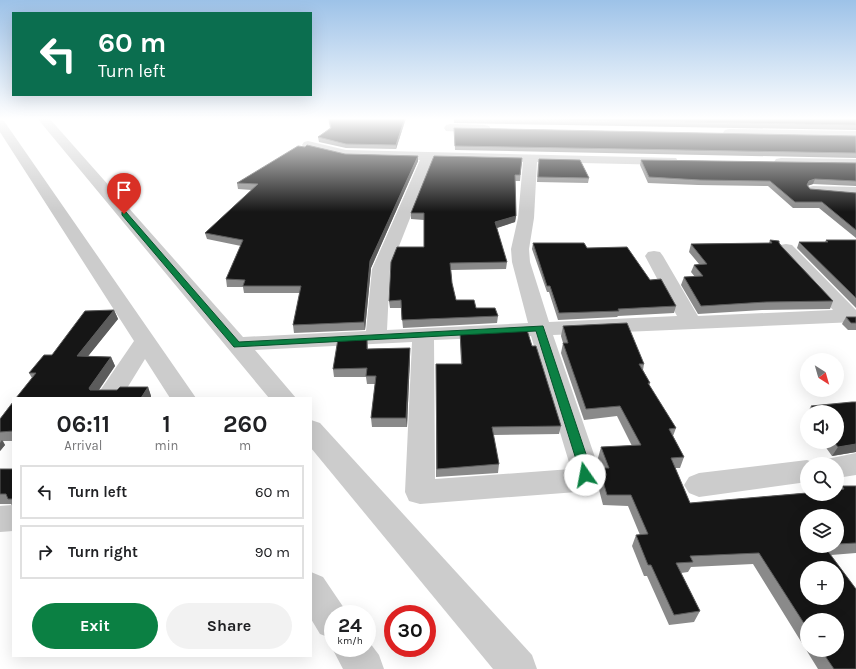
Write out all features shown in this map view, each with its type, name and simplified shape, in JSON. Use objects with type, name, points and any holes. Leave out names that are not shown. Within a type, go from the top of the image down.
[{"type":"street","points":[[17,149],[182,397]]},
{"type":"street","points":[[69,149],[282,397]]},
{"type":"street","points":[[326,149],[346,154],[681,161]]},
{"type":"street","points":[[376,337],[381,269],[428,156]]},
{"type":"street","points":[[423,336],[420,492],[578,480],[585,475],[585,469],[540,328],[521,262],[520,248],[526,218],[530,158]]},
{"type":"street","points":[[768,162],[856,163]]},
{"type":"street","points":[[813,190],[856,192]]},
{"type":"street","points":[[786,249],[853,316]]},
{"type":"street","points":[[654,256],[691,322]]},
{"type":"street","points":[[237,344],[423,336],[540,328],[853,316]]},
{"type":"street","points":[[109,397],[145,341]]},
{"type":"street","points":[[312,431],[518,669]]},
{"type":"street","points":[[844,466],[856,464]]},
{"type":"street","points":[[699,485],[800,472]]},
{"type":"street","points":[[0,519],[12,518]]},
{"type":"street","points":[[312,590],[324,608]]},
{"type":"street","points":[[357,657],[365,669]]},
{"type":"building","points":[[293,149],[325,149],[345,154],[418,156],[370,261],[364,322],[293,325],[301,286],[243,286],[245,280],[226,279],[243,240],[205,233],[258,184],[237,183]]},
{"type":"building","points":[[639,149],[856,149],[856,153]]},
{"type":"building","points":[[434,156],[522,158],[520,175],[515,175],[516,216],[495,222],[507,262],[450,263],[452,283],[456,300],[474,300],[476,308],[495,308],[498,316],[402,320],[401,300],[389,301],[391,262],[397,247],[424,247],[424,213],[411,213]]},
{"type":"building","points":[[539,159],[580,160],[589,178],[538,177]]},
{"type":"building","points":[[641,160],[856,163],[856,181],[815,179],[809,181],[807,185],[810,189],[856,193],[856,230],[822,202],[795,202],[770,181],[700,180],[649,177]]},
{"type":"building","points":[[770,240],[779,241],[782,247],[833,301],[766,302],[701,306],[684,277],[703,276],[694,265],[707,264],[691,244],[772,243]]},
{"type":"building","points":[[826,240],[856,240],[856,298],[799,242],[828,242]]},
{"type":"building","points":[[533,243],[584,243],[587,248],[627,247],[650,280],[661,279],[676,306],[618,309],[619,311],[559,313],[550,286],[547,286]]},
{"type":"building","points":[[114,310],[77,356],[111,357],[89,388],[90,390],[117,390],[120,387],[148,387],[142,397],[17,397],[36,373],[29,373],[44,355],[52,355],[85,311]]},
{"type":"building","points":[[846,317],[856,317],[856,323],[851,323]]},
{"type":"building","points":[[627,323],[644,364],[639,364],[650,383],[648,383],[676,428],[669,429],[684,457],[671,458],[690,503],[800,494],[800,501],[844,501],[844,486],[856,486],[856,543],[844,544],[844,509],[800,509],[800,553],[829,553],[835,561],[800,561],[800,605],[844,605],[844,573],[856,589],[856,669],[834,669],[826,657],[844,657],[844,613],[800,613],[800,617],[759,553],[690,556],[693,562],[676,563],[700,611],[674,615],[651,565],[648,565],[636,535],[648,534],[631,495],[607,495],[600,471],[602,468],[609,468],[601,447],[641,445],[620,406],[586,409],[563,343],[568,343],[563,326]]},
{"type":"building","points":[[527,330],[532,346],[536,346],[561,426],[492,427],[499,464],[437,469],[436,364],[462,364],[460,332]]},
{"type":"building","points":[[367,337],[367,349],[410,348],[406,418],[371,418],[376,376],[366,376],[367,368],[333,369],[338,339]]},
{"type":"building","points":[[856,402],[856,444],[844,446],[844,405],[821,405]]},
{"type":"building","points":[[12,403],[12,431],[0,432],[0,419]]},
{"type":"building","points":[[0,469],[12,469],[12,499],[8,499],[6,494],[0,494]]},
{"type":"route","points":[[124,214],[237,344],[423,336],[540,328],[585,469],[585,475]]}]
